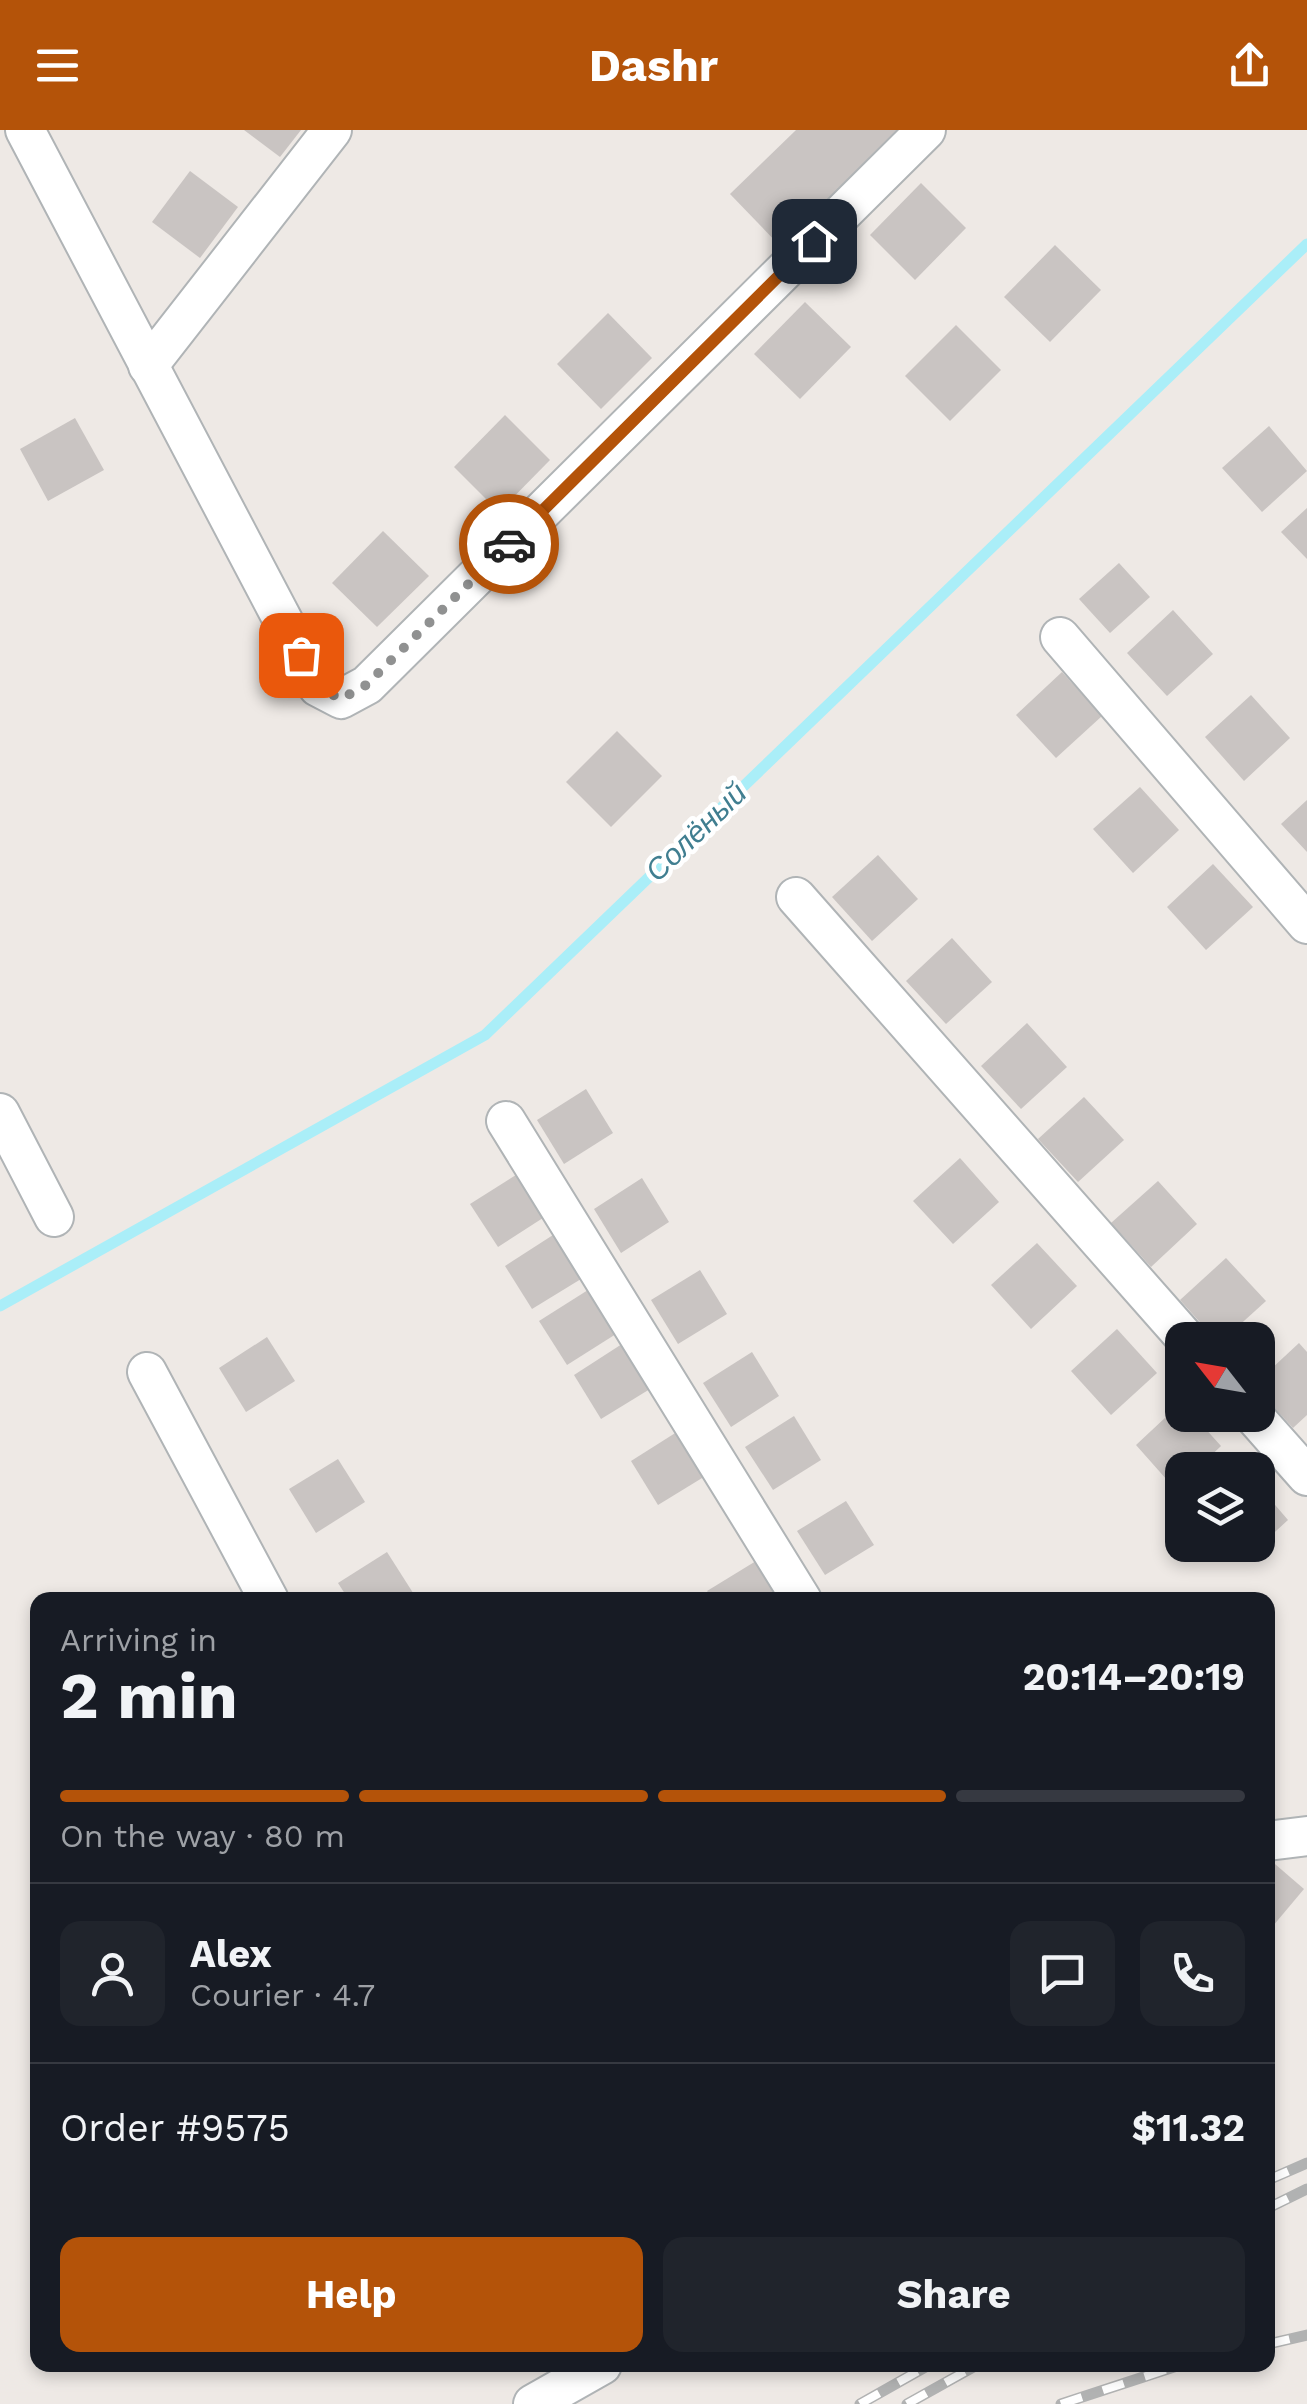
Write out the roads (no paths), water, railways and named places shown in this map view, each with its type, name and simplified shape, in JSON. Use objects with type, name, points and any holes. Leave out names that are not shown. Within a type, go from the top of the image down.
[{"type":"street","points":[[25,130],[318,687],[341,699],[366,685],[926,130]]},
{"type":"street","points":[[148,366],[332,130]]},
{"type":"street","points":[[1060,637],[1307,924]]},
{"type":"street","points":[[796,897],[1171,1322]]},
{"type":"street","points":[[0,1113],[54,1216]]},
{"type":"street","points":[[506,1121],[797,1592]]},
{"type":"street","points":[[147,1372],[265,1592]]},
{"type":"street","points":[[1268,1432],[1307,1476]]},
{"type":"street","points":[[1275,1839],[1307,1836]]},
{"type":"street","points":[[533,2404],[590,2372]]},
{"type":"waterway","name":"Солёный","points":[[0,1306],[485,1035],[1307,244]]},
{"type":"railway","points":[[1275,2177],[1307,2163]]},
{"type":"railway","points":[[1275,2205],[1307,2189]]},
{"type":"railway","points":[[1275,2342],[1307,2335]]},
{"type":"railway","points":[[860,2404],[917,2372]]},
{"type":"railway","points":[[907,2404],[964,2372]]},
{"type":"railway","points":[[1061,2404],[1159,2372]]}]
